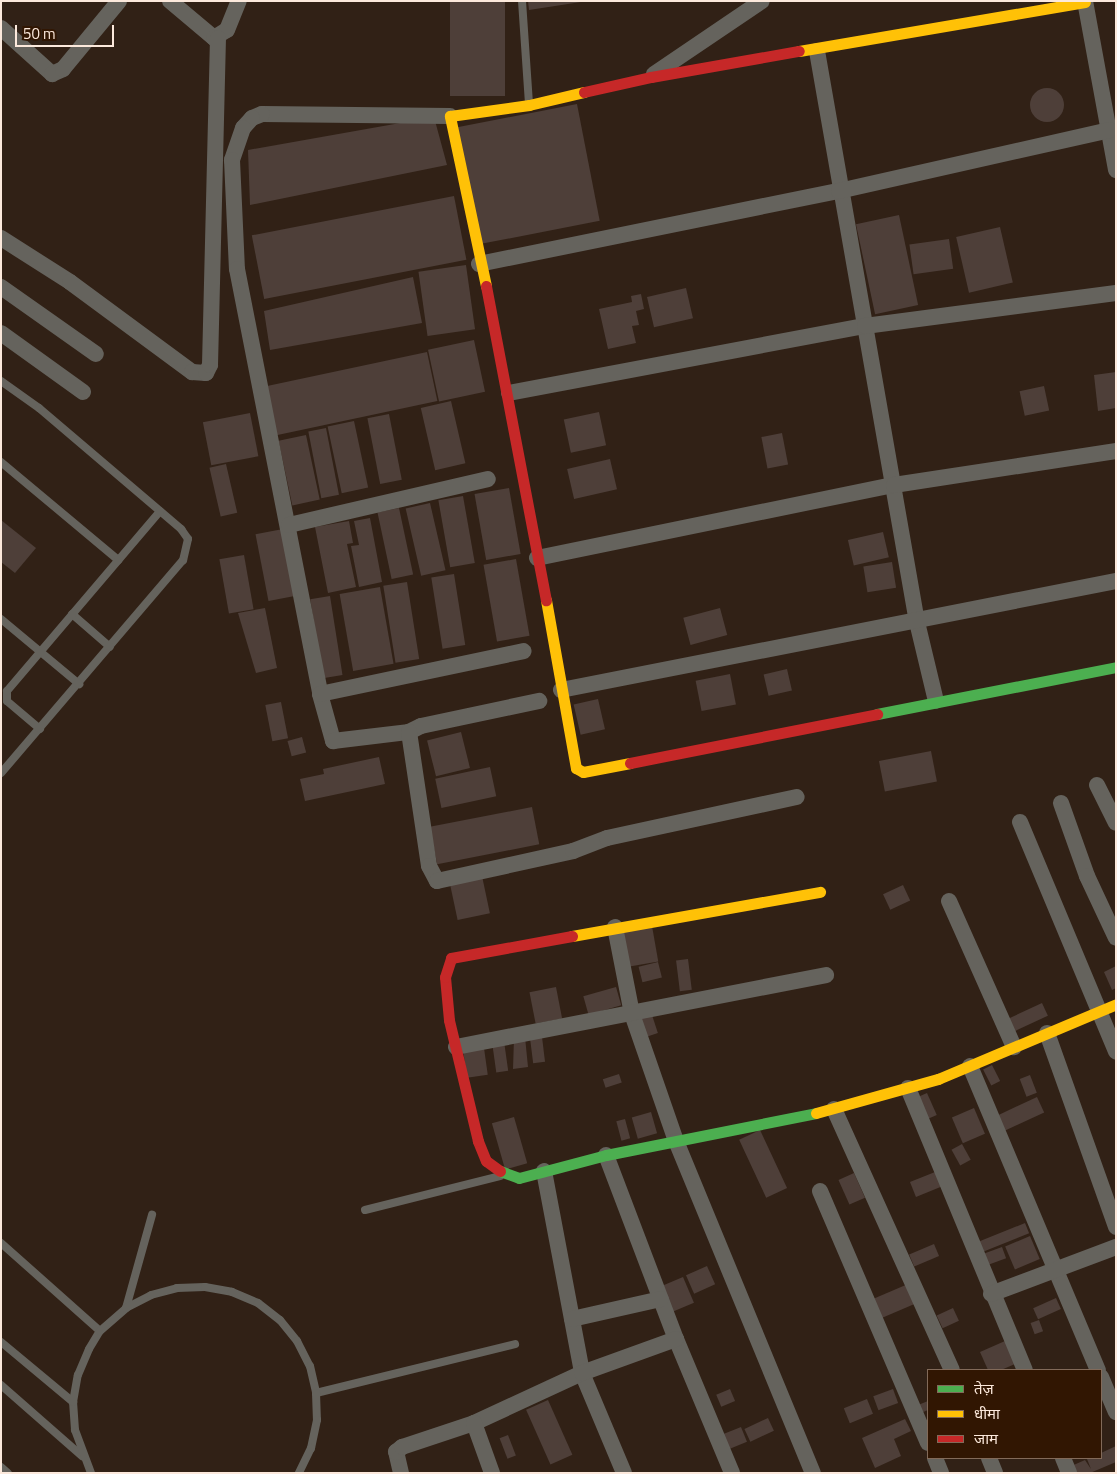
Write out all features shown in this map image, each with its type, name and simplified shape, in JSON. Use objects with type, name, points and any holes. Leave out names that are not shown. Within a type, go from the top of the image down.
[{"type":"street","points":[[1,28],[52,74],[63,68],[119,1]]},
{"type":"street","points":[[170,1],[210,36],[218,38]]},
{"type":"street","points":[[1,238],[70,282],[192,372],[206,373],[210,365],[218,38],[227,30],[239,1]]},
{"type":"street","points":[[651,77],[762,1]]},
{"type":"street","points":[[538,701],[421,726],[409,732],[332,741],[320,694],[289,525],[237,269],[232,160],[243,128],[252,118],[262,114],[450,116],[529,105],[651,77],[817,51],[1085,2],[1116,170]]},
{"type":"street","points":[[817,51],[839,191],[894,485],[917,622],[936,701]]},
{"type":"street","points":[[450,116],[479,264],[509,393],[573,762],[583,772],[1116,667]]},
{"type":"street","points":[[479,264],[839,191],[1109,130]]},
{"type":"street","points":[[1,287],[96,354]]},
{"type":"street","points":[[509,393],[865,326],[1116,293]]},
{"type":"street","points":[[1,333],[83,392]]},
{"type":"street","points":[[538,558],[894,485],[1116,451]]},
{"type":"street","points":[[289,525],[488,479]]},
{"type":"street","points":[[561,690],[917,622],[1116,581]]},
{"type":"street","points":[[320,694],[524,651]]},
{"type":"street","points":[[409,732],[429,866],[437,881],[573,851],[607,838],[797,797]]},
{"type":"street","points":[[1097,785],[1116,823]]},
{"type":"street","points":[[1061,803],[1087,876],[1116,938]]},
{"type":"street","points":[[1020,822],[1116,1052]]},
{"type":"street","points":[[820,892],[615,927],[451,958],[445,976],[449,1020],[478,1141],[486,1161],[505,1175],[519,1178],[606,1155],[834,1109],[908,1088],[970,1066],[1116,1004]]},
{"type":"street","points":[[949,901],[1014,1047]]},
{"type":"street","points":[[615,927],[632,1014],[676,1140],[812,1473]]},
{"type":"street","points":[[456,1047],[826,975]]},
{"type":"street","points":[[1047,1034],[1116,1227]]},
{"type":"street","points":[[970,1066],[1098,1369]]},
{"type":"street","points":[[908,1088],[991,1294],[1025,1369]]},
{"type":"street","points":[[834,1109],[952,1369]]},
{"type":"street","points":[[606,1155],[676,1339],[732,1473]]},
{"type":"street","points":[[544,1171],[582,1373],[624,1473]]},
{"type":"street","points":[[820,1191],[927,1440]]},
{"type":"street","points":[[991,1294],[1054,1268],[1116,1247]]},
{"type":"street","points":[[572,1320],[661,1299]]},
{"type":"street","points":[[401,1473],[396,1452],[402,1446],[474,1423],[582,1373],[676,1339]]},
{"type":"street","points":[[1102,1379],[1116,1412]]},
{"type":"street","points":[[474,1423],[492,1473]]},
{"type":"street","points":[[989,1459],[995,1473]]},
{"type":"street","points":[[1063,1459],[1068,1473]]},
{"type":"lane","points":[[522,1],[529,105]]},
{"type":"lane","points":[[1,381],[39,408],[181,529],[188,539],[188,549],[183,560],[1,773]]},
{"type":"lane","points":[[1,462],[118,560]]},
{"type":"lane","points":[[40,729],[3,695],[160,511]]},
{"type":"lane","points":[[72,614],[110,647]]},
{"type":"lane","points":[[1,619],[79,684]]},
{"type":"lane","points":[[365,1210],[505,1175]]},
{"type":"lane","points":[[126,1308],[152,1215]]},
{"type":"lane","points":[[1,1244],[100,1331]]},
{"type":"lane","points":[[91,1473],[82,1456],[75,1430],[73,1402],[78,1375],[100,1331],[126,1308],[160,1293],[205,1287],[232,1292],[258,1303],[280,1320],[297,1341],[310,1366],[316,1393],[317,1420],[311,1448],[299,1473]]},
{"type":"lane","points":[[1,1342],[73,1402]]},
{"type":"lane","points":[[316,1393],[515,1344]]},
{"type":"lane","points":[[1,1385],[82,1456]]},
{"type":"lane","points":[[1,1467],[8,1473]]},
{"type":"building","points":[[450,1],[505,1],[505,96],[450,96]]},
{"type":"building","points":[[528,1],[581,1],[581,2],[529,10]]},
{"type":"building","points":[[1047,88],[1054,89],[1059,93],[1063,98],[1063,112],[1059,117],[1054,121],[1047,122],[1040,121],[1035,117],[1031,112],[1030,105],[1031,98],[1035,93],[1040,89]]},
{"type":"building","points":[[577,104],[600,221],[480,244],[457,127]]},
{"type":"building","points":[[434,117],[447,165],[250,205],[248,150]]},
{"type":"building","points":[[454,196],[466,260],[264,299],[252,235]]},
{"type":"building","points":[[899,215],[918,305],[875,314],[856,224]]},
{"type":"building","points":[[1000,227],[1013,283],[969,293],[956,237]]},
{"type":"building","points":[[949,239],[953,269],[914,274],[909,245]]},
{"type":"building","points":[[466,265],[475,329],[428,336],[418,272]]},
{"type":"building","points":[[413,277],[422,323],[270,350],[264,311]]},
{"type":"building","points":[[686,288],[693,318],[654,327],[647,297]]},
{"type":"building","points":[[641,294],[644,309],[636,311],[639,325],[632,326],[636,343],[608,349],[599,309],[632,302],[631,296]]},
{"type":"building","points":[[474,340],[485,392],[439,402],[428,350]]},
{"type":"building","points":[[427,352],[437,401],[274,436],[264,387]]},
{"type":"building","points":[[1116,372],[1116,408],[1098,411],[1094,375]]},
{"type":"building","points":[[1044,386],[1049,410],[1025,416],[1020,391]]},
{"type":"building","points":[[451,401],[465,463],[435,470],[421,408]]},
{"type":"building","points":[[599,412],[606,445],[571,453],[564,419]]},
{"type":"building","points":[[250,413],[258,456],[211,465],[203,422]]},
{"type":"building","points":[[389,414],[402,480],[380,484],[367,418]]},
{"type":"building","points":[[354,421],[368,488],[342,493],[328,427]]},
{"type":"building","points":[[326,428],[339,495],[321,498],[308,431]]},
{"type":"building","points":[[782,433],[788,464],[767,468],[761,437]]},
{"type":"building","points":[[306,435],[320,500],[292,505],[279,441]]},
{"type":"building","points":[[610,459],[617,489],[574,499],[567,469]]},
{"type":"building","points":[[226,464],[237,513],[221,517],[209,468]]},
{"type":"building","points":[[509,488],[521,554],[486,560],[475,494]]},
{"type":"building","points":[[463,496],[475,563],[450,567],[438,500]]},
{"type":"building","points":[[430,503],[446,570],[421,576],[406,509]]},
{"type":"building","points":[[399,508],[413,575],[392,579],[377,513]]},
{"type":"building","points":[[370,518],[382,582],[359,587],[351,546],[359,545],[354,521]]},
{"type":"building","points":[[1,520],[36,548],[15,573],[1,562]]},
{"type":"building","points":[[349,521],[353,543],[347,544],[356,587],[328,593],[315,527]]},
{"type":"building","points":[[283,529],[296,596],[268,601],[256,534]]},
{"type":"building","points":[[883,532],[889,557],[854,565],[848,540]]},
{"type":"building","points":[[244,555],[254,609],[229,614],[219,559]]},
{"type":"building","points":[[516,559],[530,636],[497,642],[484,565]]},
{"type":"building","points":[[892,562],[896,588],[867,592],[863,567]]},
{"type":"building","points":[[454,574],[465,645],[443,649],[431,578]]},
{"type":"building","points":[[407,582],[419,659],[395,663],[383,586]]},
{"type":"building","points":[[380,587],[394,664],[353,671],[340,594]]},
{"type":"building","points":[[330,596],[343,675],[323,678],[310,599]]},
{"type":"building","points":[[265,608],[277,668],[256,673],[238,613]]},
{"type":"building","points":[[720,608],[727,635],[691,645],[683,618]]},
{"type":"building","points":[[787,669],[792,690],[769,696],[764,674]]},
{"type":"building","points":[[730,674],[736,704],[702,711],[696,681]]},
{"type":"building","points":[[598,699],[605,729],[581,735],[574,705]]},
{"type":"building","points":[[281,702],[288,738],[272,741],[265,705]]},
{"type":"building","points":[[461,732],[470,768],[436,776],[427,740]]},
{"type":"building","points":[[302,737],[306,752],[292,756],[288,741]]},
{"type":"building","points":[[931,751],[937,781],[885,792],[879,761]]},
{"type":"building","points":[[379,757],[385,784],[305,801],[300,779],[324,774],[323,769]]},
{"type":"building","points":[[490,767],[496,796],[441,808],[435,779]]},
{"type":"building","points":[[532,807],[539,844],[437,864],[430,827]]},
{"type":"building","points":[[482,876],[490,913],[458,920],[450,883]]},
{"type":"building","points":[[903,885],[910,900],[890,910],[883,894]]},
{"type":"building","points":[[652,926],[658,961],[630,966],[623,931]]},
{"type":"building","points":[[688,959],[692,990],[680,991],[676,960]]},
{"type":"building","points":[[658,962],[662,978],[642,982],[639,967]]},
{"type":"building","points":[[1116,966],[1116,988],[1112,990],[1104,972]]},
{"type":"building","points":[[556,987],[562,1018],[536,1024],[529,992]]},
{"type":"building","points":[[616,987],[621,1005],[589,1015],[583,996]]},
{"type":"building","points":[[1042,1003],[1048,1016],[1012,1033],[1006,1020]]},
{"type":"building","points":[[652,1015],[658,1033],[645,1037],[639,1019]]},
{"type":"building","points":[[525,1037],[528,1067],[513,1069],[514,1038]]},
{"type":"building","points":[[542,1037],[545,1062],[533,1063],[530,1038]]},
{"type":"building","points":[[504,1041],[508,1071],[496,1072],[492,1043]]},
{"type":"building","points":[[484,1048],[488,1075],[467,1078],[463,1051]]},
{"type":"building","points":[[992,1065],[1000,1081],[991,1086],[983,1070]]},
{"type":"building","points":[[619,1074],[622,1083],[606,1088],[603,1079]]},
{"type":"building","points":[[1030,1075],[1037,1093],[1027,1097],[1020,1079]]},
{"type":"building","points":[[927,1093],[937,1115],[928,1119],[918,1097]]},
{"type":"building","points":[[1037,1097],[1044,1112],[1005,1131],[998,1115]]},
{"type":"building","points":[[974,1108],[985,1134],[963,1143],[952,1117]]},
{"type":"building","points":[[651,1112],[657,1133],[638,1139],[632,1118]]},
{"type":"building","points":[[514,1117],[527,1163],[505,1169],[492,1123]]},
{"type":"building","points":[[625,1119],[630,1138],[621,1141],[616,1121]]},
{"type":"building","points":[[760,1130],[787,1188],[766,1198],[739,1140]]},
{"type":"building","points":[[962,1144],[971,1160],[960,1166],[952,1150]]},
{"type":"building","points":[[935,1172],[941,1187],[916,1197],[910,1182]]},
{"type":"building","points":[[854,1173],[865,1198],[849,1205],[838,1180]]},
{"type":"building","points":[[1025,1223],[1029,1233],[978,1254],[974,1244]]},
{"type":"building","points":[[1030,1236],[1040,1259],[1015,1270],[1005,1247]]},
{"type":"building","points":[[934,1244],[939,1256],[914,1267],[909,1255]]},
{"type":"building","points":[[1002,1247],[1006,1258],[984,1266],[979,1255]]},
{"type":"building","points":[[707,1266],[715,1284],[694,1294],[686,1275]]},
{"type":"building","points":[[683,1277],[694,1303],[669,1313],[658,1288]]},
{"type":"building","points":[[908,1284],[916,1303],[879,1319],[871,1300]]},
{"type":"building","points":[[1056,1298],[1061,1309],[1038,1319],[1033,1308]]},
{"type":"building","points":[[953,1308],[959,1321],[943,1328],[937,1316]]},
{"type":"building","points":[[1039,1320],[1043,1331],[1035,1334],[1031,1323]]},
{"type":"building","points":[[1005,1341],[1015,1364],[1003,1369],[988,1369],[980,1352]]},
{"type":"building","points":[[730,1389],[735,1401],[721,1407],[716,1395]]},
{"type":"building","points":[[893,1389],[898,1403],[878,1410],[873,1396]]},
{"type":"building","points":[[867,1399],[873,1414],[850,1423],[844,1408]]},
{"type":"building","points":[[548,1400],[572,1455],[550,1465],[526,1410]]},
{"type":"building","points":[[927,1401],[927,1410],[921,1413],[918,1405]]},
{"type":"building","points":[[768,1418],[774,1431],[750,1442],[744,1429]]},
{"type":"building","points":[[905,1419],[911,1431],[894,1439],[901,1456],[875,1468],[862,1438]]},
{"type":"building","points":[[741,1427],[747,1442],[726,1450],[720,1436]]},
{"type":"building","points":[[508,1435],[516,1456],[507,1459],[500,1438]]},
{"type":"building","points":[[1116,1446],[1116,1462],[1090,1473],[1072,1473],[1069,1467],[1085,1460],[1091,1469],[1087,1459],[1102,1459],[1102,1453]]},
{"type":"traffic: fast","points":[[877,714],[1116,667]]},
{"type":"traffic: fast","points":[[500,1171],[519,1178],[606,1155],[816,1113]]},
{"type":"traffic: slow","points":[[799,51],[1085,2]]},
{"type":"traffic: slow","points":[[486,286],[450,116],[529,105],[584,92]]},
{"type":"traffic: slow","points":[[546,600],[576,768],[583,772],[630,763]]},
{"type":"traffic: slow","points":[[572,936],[820,892]]},
{"type":"traffic: slow","points":[[816,1113],[938,1079],[1116,1004]]},
{"type":"traffic: jam","points":[[584,92],[651,77],[799,51]]},
{"type":"traffic: jam","points":[[486,286],[546,600]]},
{"type":"traffic: jam","points":[[630,763],[877,714]]},
{"type":"traffic: jam","points":[[500,1171],[486,1161],[478,1141],[449,1020],[445,977],[451,958],[572,936]]}]
